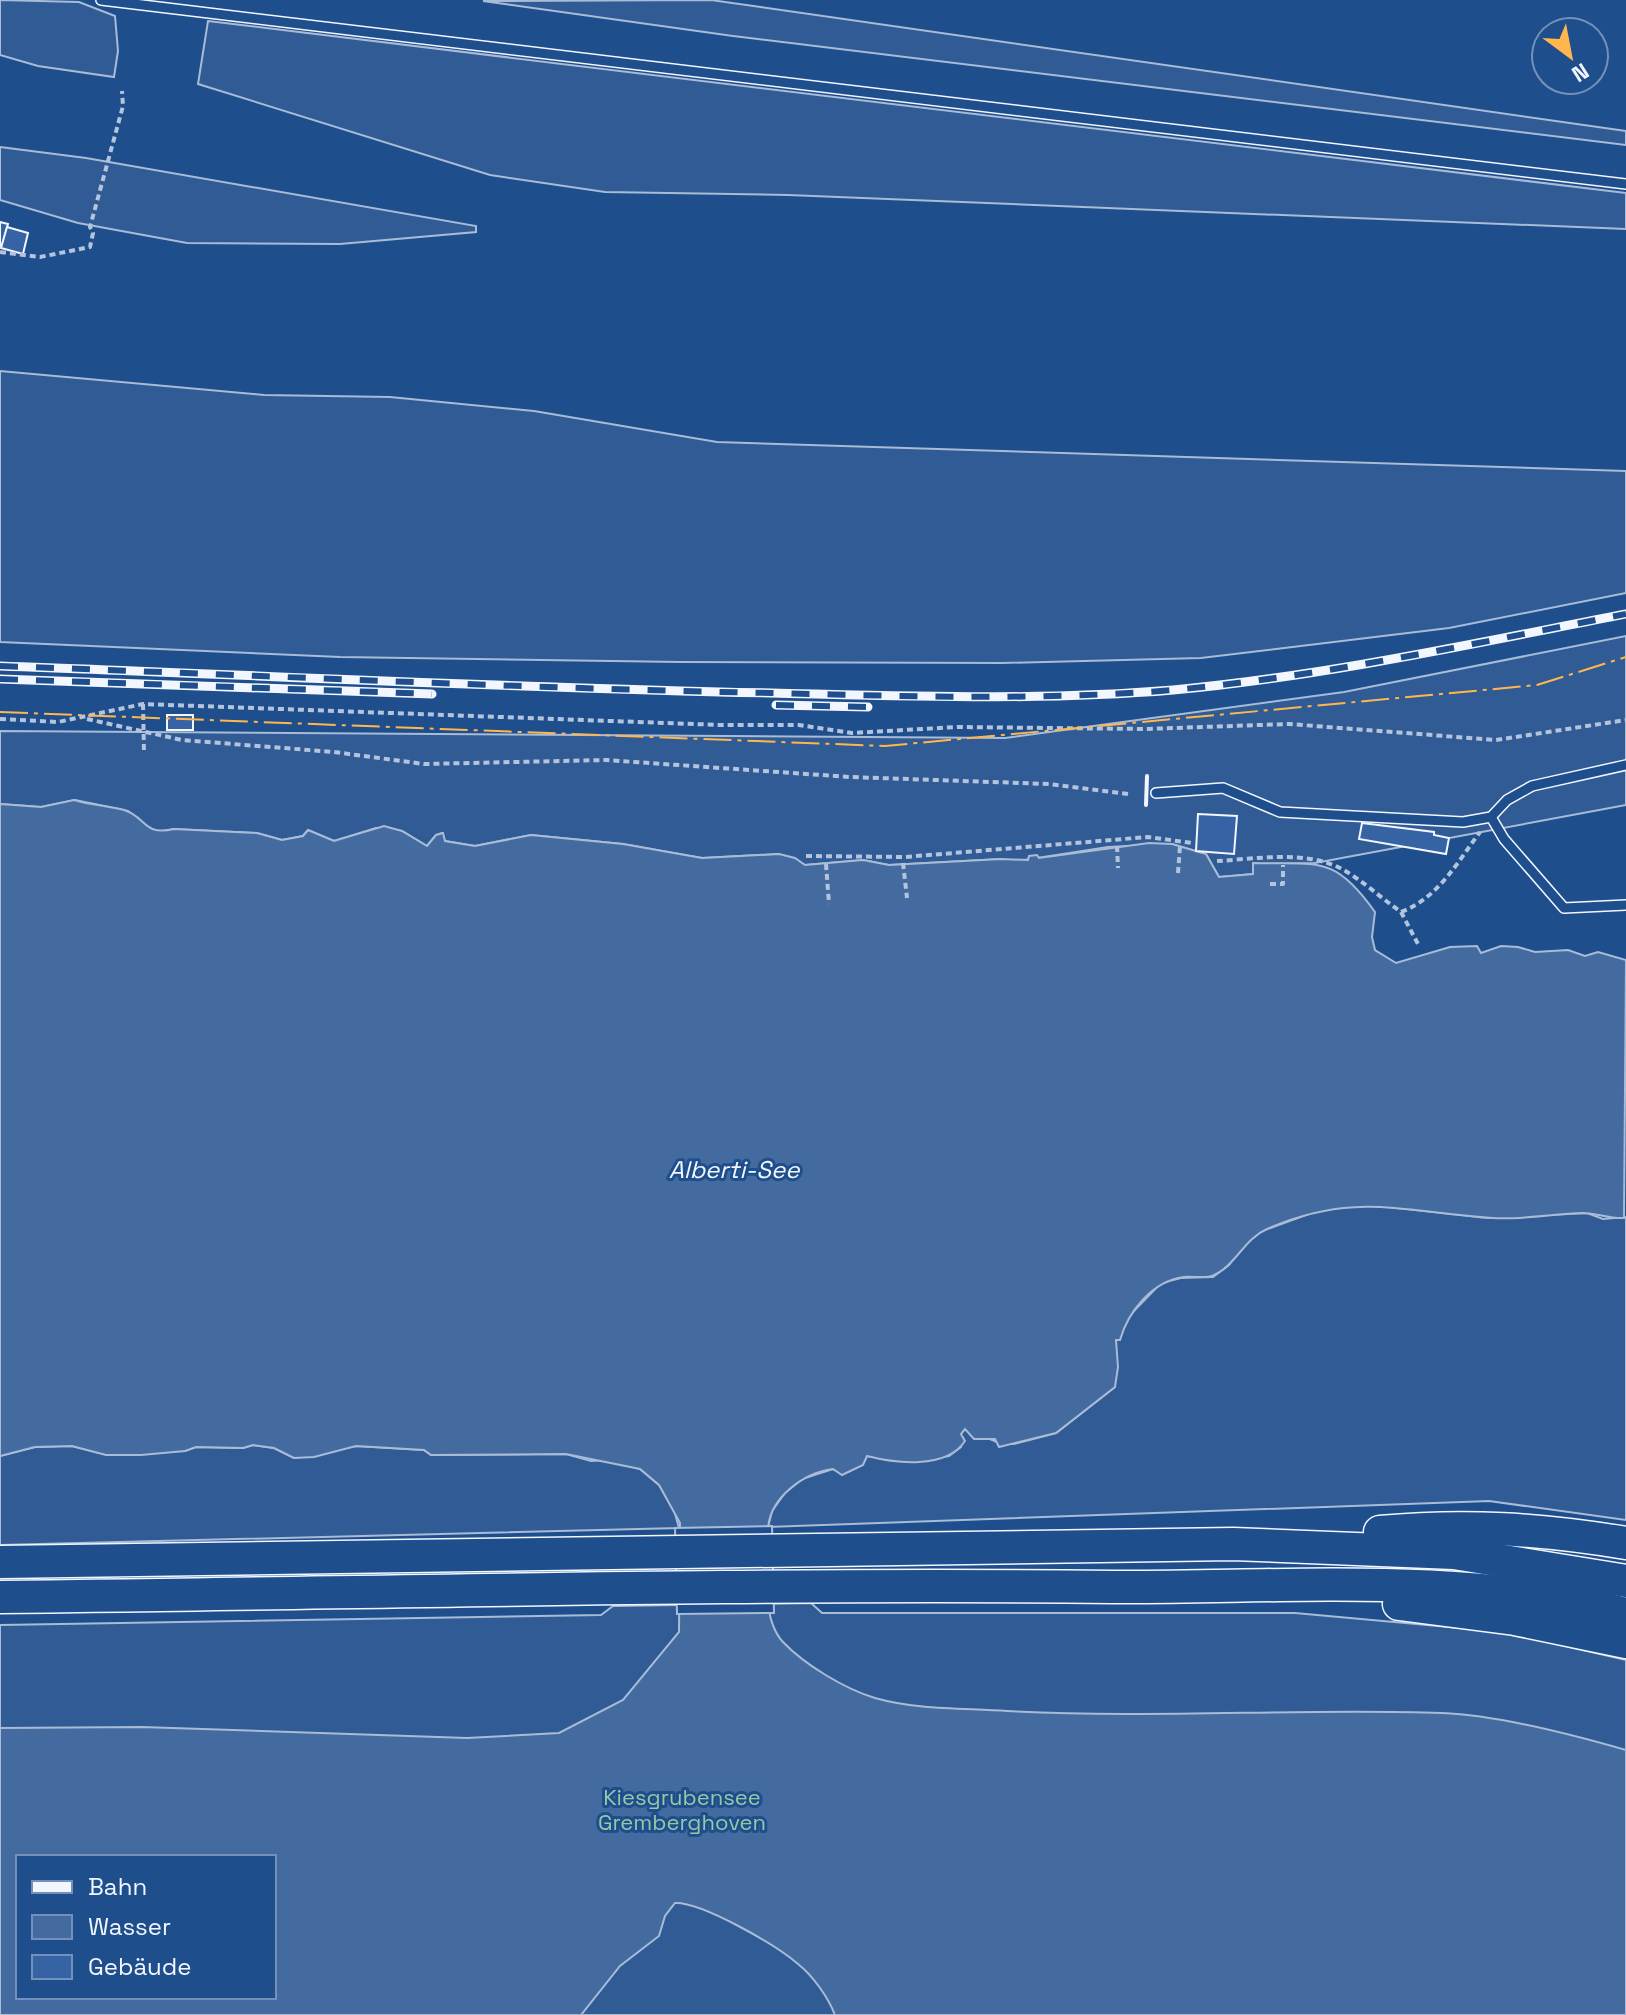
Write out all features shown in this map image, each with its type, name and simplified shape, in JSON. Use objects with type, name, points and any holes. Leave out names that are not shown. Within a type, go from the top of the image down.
[{"type":"highway","points":[[1233,1544],[1453,1526],[1532,1530],[1626,1543]]},
{"type":"highway","points":[[0,1562],[1233,1544],[1454,1553],[1626,1581]]},
{"type":"highway","points":[[0,1597],[811,1585],[1220,1588],[1286,1583],[1455,1587],[1626,1614]]},
{"type":"highway","points":[[1220,1588],[1446,1609],[1574,1629],[1626,1642]]},
{"type":"lane","points":[[101,0],[1626,184]]},
{"type":"lane","points":[[1156,793],[1223,788],[1280,812],[1463,822],[1491,817],[1507,800],[1532,786],[1626,765]]},
{"type":"lane","points":[[1491,817],[1504,839],[1564,908],[1626,905]]},
{"type":"path","points":[[0,252],[40,257],[90,247],[93,233],[90,227],[123,106],[122,91]]},
{"type":"path","points":[[143,704],[144,753]]},
{"type":"path","points":[[0,719],[58,722],[143,704],[721,725],[799,725],[852,733],[957,727],[1145,729],[1289,724],[1496,740],[1626,720]]},
{"type":"path","points":[[83,718],[182,740],[334,752],[424,764],[606,760],[850,777],[1049,784],[1128,794]]},
{"type":"path","points":[[1401,912],[1421,904],[1446,878],[1491,817]]},
{"type":"path","points":[[806,856],[905,857],[1148,837],[1192,843]]},
{"type":"path","points":[[1117,846],[1118,868]]},
{"type":"path","points":[[1178,873],[1180,846]]},
{"type":"path","points":[[1217,861],[1319,860],[1341,869],[1401,912],[1418,944]]},
{"type":"path","points":[[903,863],[907,898]]},
{"type":"path","points":[[826,864],[829,904]]},
{"type":"path","points":[[1270,884],[1283,884],[1283,865]]},
{"type":"shaded area","points":[[0,0],[79,2],[115,16],[118,51],[114,77],[38,66],[0,55]]},
{"type":"shaded area","points":[[711,0],[1626,131],[1626,145],[733,36],[483,1]]},
{"type":"shaded area","points":[[208,21],[1626,193],[1626,229],[788,195],[605,192],[490,175],[198,84]]},
{"type":"shaded area","points":[[0,147],[86,158],[476,226],[476,232],[340,244],[187,243],[78,223],[0,200]]},
{"type":"shaded area","points":[[0,371],[264,395],[390,397],[534,411],[717,442],[1626,471],[1626,593],[1449,628],[1201,658],[1003,663],[680,662],[340,657],[0,642]]},
{"type":"shaded area","points":[[1626,636],[1626,805],[1315,863],[1253,864],[1254,874],[1219,877],[1206,854],[1172,844],[1108,847],[1011,862],[1001,859],[889,865],[863,860],[805,865],[779,854],[702,858],[623,844],[531,835],[475,846],[445,841],[442,833],[436,835],[427,846],[402,831],[376,828],[334,841],[308,830],[303,836],[282,840],[257,833],[174,829],[161,832],[146,828],[128,811],[75,800],[41,807],[0,804],[0,731],[1005,738],[1344,692]]},
{"type":"shaded area","points":[[1361,1204],[1488,1218],[1587,1213],[1603,1219],[1626,1217],[1626,1520],[1489,1501],[768,1527],[772,1511],[785,1493],[802,1479],[833,1469],[843,1474],[862,1465],[867,1456],[914,1461],[949,1456],[961,1447],[961,1434],[965,1429],[997,1442],[1014,1444],[1056,1433],[1115,1387],[1116,1340],[1130,1315],[1161,1283],[1181,1278],[1213,1277],[1229,1265],[1245,1242],[1262,1231],[1317,1211]]},
{"type":"shaded area","points":[[253,1445],[274,1448],[294,1458],[356,1446],[424,1450],[431,1455],[566,1454],[591,1461],[609,1460],[640,1469],[659,1485],[673,1506],[679,1528],[0,1545],[0,1456],[35,1447],[72,1446],[99,1453],[185,1451],[196,1447],[243,1448]]},
{"type":"shaded area","name":"Kiesgrubensee Gremberghoven","points":[[811,1603],[822,1613],[1295,1613],[1504,1632],[1626,1660],[1626,2015],[0,2015],[0,1625],[601,1615],[613,1606]]},
{"type":"water","name":"Alberti-See","points":[[74,800],[124,810],[156,830],[257,833],[282,840],[303,836],[308,830],[334,841],[384,826],[402,831],[427,846],[436,835],[443,833],[445,841],[475,846],[531,835],[623,844],[702,858],[779,854],[795,858],[805,865],[863,860],[889,865],[1028,860],[1029,856],[1037,855],[1039,858],[1149,843],[1172,844],[1206,854],[1219,877],[1253,874],[1253,863],[1310,864],[1336,872],[1361,893],[1375,912],[1372,937],[1375,950],[1396,963],[1450,947],[1477,946],[1481,953],[1501,946],[1535,952],[1568,950],[1585,956],[1598,952],[1626,960],[1624,1218],[1583,1213],[1492,1218],[1353,1207],[1298,1217],[1267,1229],[1252,1239],[1222,1271],[1204,1277],[1172,1280],[1152,1291],[1135,1309],[1120,1340],[1116,1340],[1118,1367],[1115,1387],[1056,1433],[999,1447],[995,1439],[974,1439],[965,1429],[961,1434],[965,1441],[945,1457],[905,1462],[867,1456],[863,1465],[842,1475],[833,1469],[800,1482],[781,1498],[770,1518],[766,1573],[771,1619],[783,1642],[802,1659],[839,1682],[863,1694],[891,1702],[941,1708],[1062,1713],[1442,1713],[1510,1722],[1626,1750],[1626,2015],[835,2015],[814,1981],[788,1956],[757,1936],[703,1909],[675,1903],[665,1916],[659,1936],[620,1966],[581,2015],[0,2015],[0,1728],[142,1727],[467,1738],[559,1733],[623,1700],[679,1632],[680,1523],[659,1485],[640,1469],[566,1454],[431,1455],[424,1450],[356,1446],[314,1457],[294,1458],[274,1448],[253,1445],[243,1448],[196,1447],[141,1455],[106,1455],[72,1446],[35,1447],[0,1456],[0,804],[41,807]]},
{"type":"pier","points":[[772,1526],[774,1613],[677,1614],[675,1528]]},
{"type":"building","points":[[0,222],[8,224],[2,246],[0,246]]},
{"type":"building","points":[[7,227],[28,233],[23,254],[1,248]]},
{"type":"building","points":[[167,715],[193,715],[193,730],[167,730]]},
{"type":"building","points":[[1198,814],[1237,816],[1234,854],[1196,851]]},
{"type":"building","points":[[1362,823],[1434,832],[1434,835],[1449,838],[1446,854],[1359,839]]},
{"type":"railway","points":[[0,666],[675,691],[1072,696],[1173,690],[1287,676],[1400,658],[1626,614]]},
{"type":"railway","points":[[0,679],[432,694]]},
{"type":"railway","points":[[776,705],[868,707]]},
{"type":"wall","points":[[1146,805],[1147,776]]},
{"type":"power","points":[[0,712],[885,746],[1537,685],[1626,657]]}]
